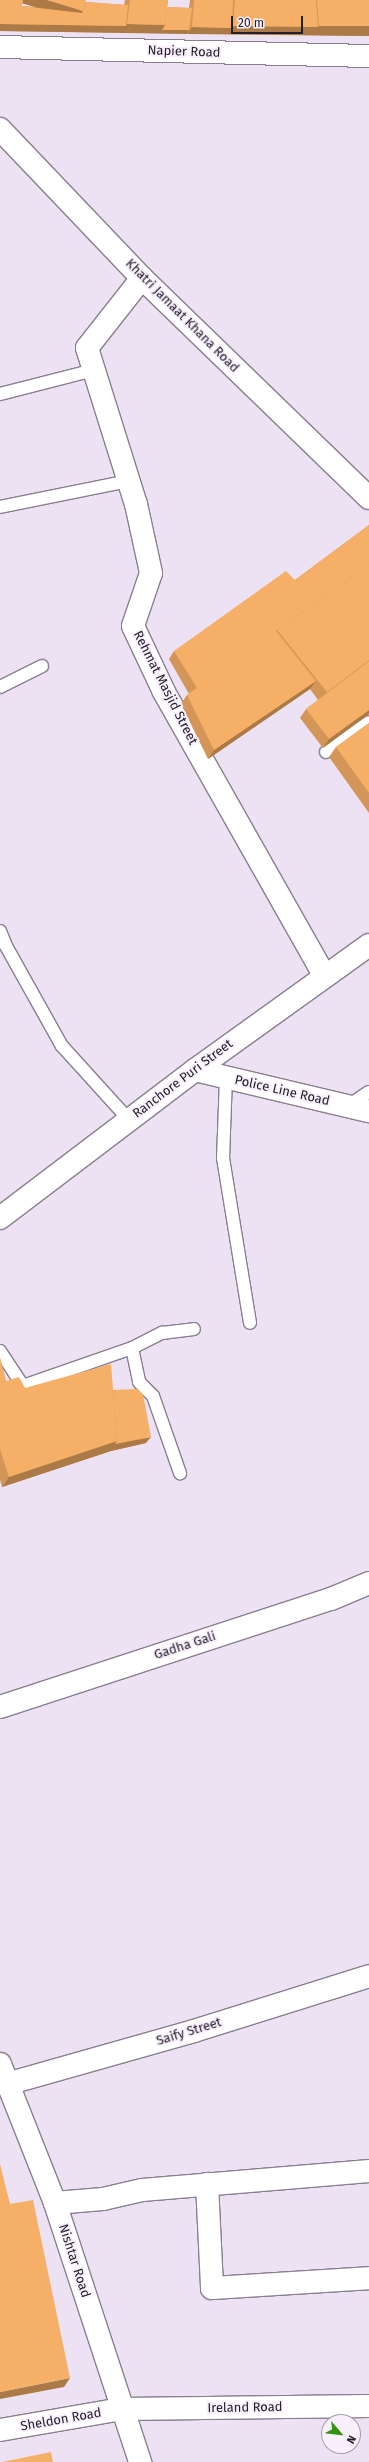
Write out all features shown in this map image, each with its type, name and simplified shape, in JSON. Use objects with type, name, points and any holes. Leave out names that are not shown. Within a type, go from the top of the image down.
[{"type":"street","name":"Napier Road","points":[[0,47],[369,56]]},
{"type":"street","name":"Khatri Jamaat Khana Road","points":[[0,129],[142,278],[369,498]]},
{"type":"street","name":"Rehmat Masjid Street","points":[[142,278],[87,348],[129,481],[151,573],[132,626],[164,692],[325,976]]},
{"type":"street","name":"Ranchore Puri Street","points":[[0,1218],[195,1070],[369,945]]},
{"type":"street","name":"Police Line Road","points":[[195,1070],[369,1111]]},
{"type":"street","name":"Gadha Gali","points":[[0,1707],[331,1599],[369,1584]]},
{"type":"street","name":"Saify Street","points":[[3,2085],[194,2031],[369,1976]]},
{"type":"street","name":"Nishtar Road","points":[[0,2064],[3,2085],[55,2204],[140,2462]]},
{"type":"street","points":[[55,2204],[207,2184],[369,2171]]},
{"type":"street","points":[[207,2184],[212,2288],[369,2278]]},
{"type":"street","name":"Ireland Road","points":[[122,2409],[369,2406]]},
{"type":"street","name":"Sheldon Road","points":[[0,2430],[122,2409]]},
{"type":"lane","points":[[0,394],[94,370]]},
{"type":"lane","points":[[0,507],[129,481]]},
{"type":"lane","points":[[0,687],[42,666]]},
{"type":"lane","points":[[326,752],[369,722]]},
{"type":"lane","points":[[0,931],[6,946],[62,1046],[129,1120]]},
{"type":"lane","points":[[226,1077],[223,1158],[250,1323]]},
{"type":"lane","points":[[348,1106],[369,1092]]},
{"type":"lane","points":[[0,1351],[23,1386],[132,1348],[162,1333],[194,1328]]},
{"type":"lane","points":[[132,1348],[139,1382],[153,1396],[180,1473]]},
{"type":"building","points":[[0,0],[23,0],[22,6],[82,13],[86,2],[128,5],[126,26],[0,24]]},
{"type":"building","points":[[47,0],[86,0],[83,11]]},
{"type":"building","points":[[130,0],[168,0],[165,25],[127,24]]},
{"type":"building","points":[[194,0],[233,0],[232,28],[192,27]]},
{"type":"building","points":[[235,0],[316,0],[318,27],[233,26]]},
{"type":"building","points":[[317,0],[369,0],[369,26],[319,26]]},
{"type":"building","points":[[167,7],[192,8],[189,30],[162,30],[165,25]]},
{"type":"building","points":[[369,525],[369,565],[276,631],[316,681],[214,750],[187,695],[197,688],[174,651],[286,571],[295,580]]},
{"type":"building","points":[[369,565],[369,660],[327,692],[277,630]]},
{"type":"building","points":[[369,661],[369,710],[329,739],[306,709]]},
{"type":"building","points":[[369,723],[369,793],[336,747]]},
{"type":"building","points":[[0,1358],[6,1381],[0,1383]]},
{"type":"building","points":[[111,1364],[117,1441],[9,1477],[0,1449],[0,1383],[19,1377],[25,1388]]},
{"type":"building","points":[[137,1389],[143,1394],[151,1437],[115,1444],[117,1441],[113,1390]]},
{"type":"building","points":[[0,2164],[10,2204],[33,2200],[70,2378],[0,2392]]},
{"type":"building","points":[[51,2452],[53,2462],[2,2462]]}]
